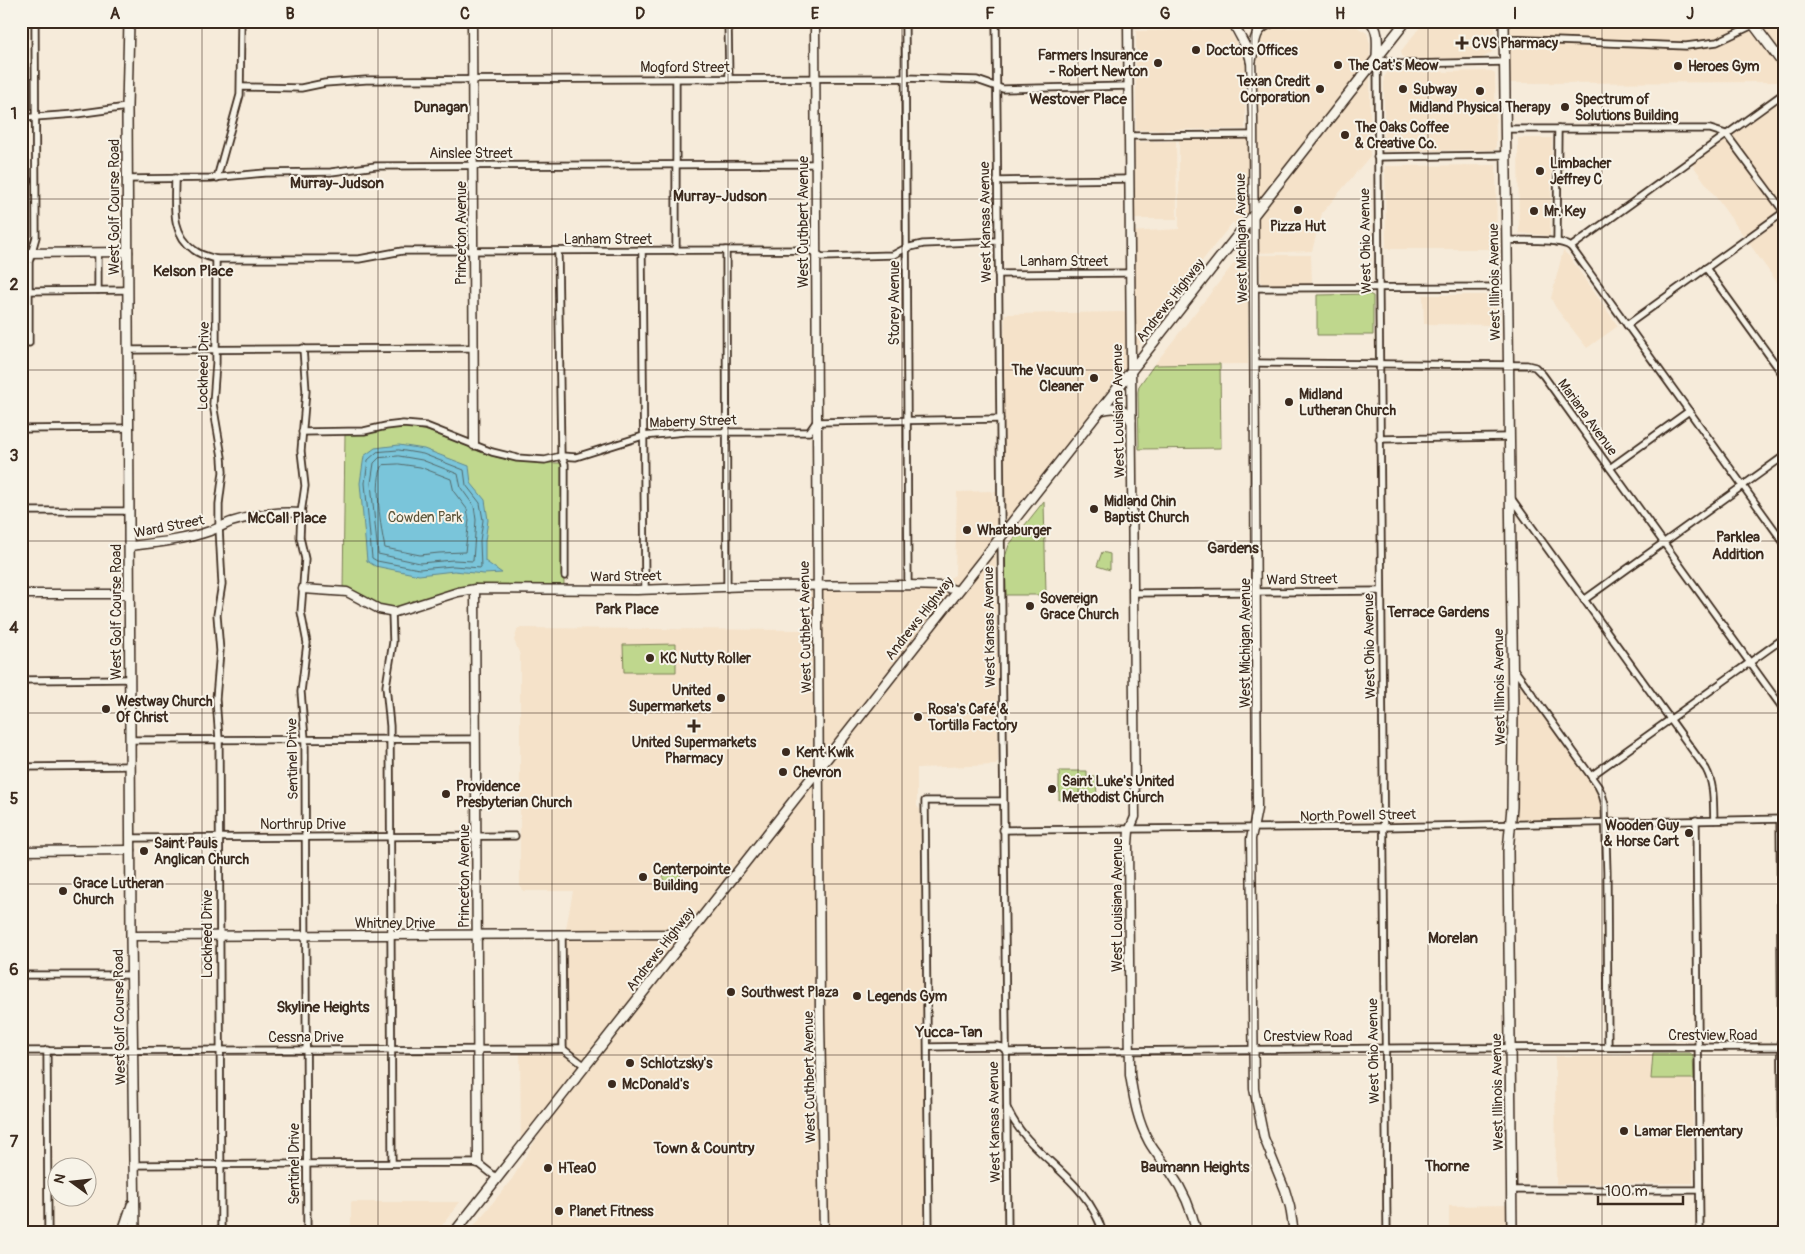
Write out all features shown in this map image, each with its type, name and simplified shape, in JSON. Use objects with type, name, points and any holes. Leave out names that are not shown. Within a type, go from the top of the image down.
[{"type":"main road","name":"West Golf Course Road","points":[[129,21],[127,178],[130,838],[135,1233]]},
{"type":"main road","points":[[1250,61],[1254,39],[1259,29],[1275,21]]},
{"type":"main road","points":[[1370,21],[1375,26],[1377,34],[1377,59]]},
{"type":"main road","name":"Andrews Highway","points":[[454,1233],[1406,21]]},
{"type":"main road","name":"West Illinois Avenue","points":[[1504,21],[1513,748],[1511,824],[1508,851],[1512,1233]]},
{"type":"main road","points":[[1752,23],[1784,65]]},
{"type":"main road","points":[[1101,410],[1120,408],[1125,410],[1131,420]]},
{"type":"main road","points":[[124,1233],[135,1198]]},
{"type":"street","points":[[29,343],[29,262],[36,237],[35,21]]},
{"type":"street","points":[[217,178],[240,95],[241,21]]},
{"type":"street","name":"Princeton Avenue","points":[[472,21],[474,444]]},
{"type":"street","points":[[728,21],[729,79]]},
{"type":"street","name":"West Cuthbert Avenue","points":[[815,21],[820,1019],[824,1233]]},
{"type":"street","name":"Storey Avenue","points":[[904,21],[908,585]]},
{"type":"street","name":"West Kansas Avenue","points":[[996,21],[1008,1233]]},
{"type":"street","points":[[1128,22],[1194,21]]},
{"type":"street","name":"West Michigan Avenue","points":[[1232,21],[1247,49],[1250,61],[1253,135],[1258,809],[1251,839],[1254,1088],[1259,1120],[1267,1146],[1285,1190],[1294,1233]]},
{"type":"street","name":"West Louisiana Avenue","points":[[1128,22],[1134,817],[1128,844],[1132,1092],[1139,1120],[1153,1148],[1179,1185],[1193,1215],[1197,1233]]},
{"type":"street","points":[[1505,40],[1686,46],[1717,42],[1752,23]]},
{"type":"street","points":[[1377,59],[1399,64],[1505,62]]},
{"type":"street","name":"West Ohio Avenue","points":[[1377,59],[1387,1233]]},
{"type":"street","name":"Mogford Street","points":[[241,87],[301,88],[351,81],[905,78],[977,80],[1003,89],[1128,86]]},
{"type":"street","points":[[676,79],[676,251]]},
{"type":"street","points":[[1571,247],[1784,93]]},
{"type":"street","points":[[21,118],[76,114],[127,107]]},
{"type":"street","points":[[1557,242],[1558,129]]},
{"type":"street","points":[[1506,130],[1710,129],[1726,134],[1784,212],[1627,325]]},
{"type":"street","points":[[1128,136],[1253,135]]},
{"type":"street","points":[[1377,156],[1506,155]]},
{"type":"street","name":"Ainslee Street","points":[[127,178],[217,178],[265,173],[331,172],[376,166],[816,164]]},
{"type":"street","points":[[175,178],[175,217],[177,229],[183,240],[195,251],[216,260]]},
{"type":"street","points":[[997,181],[1129,179]]},
{"type":"street","points":[[1507,240],[1557,242],[1571,247],[1784,543]]},
{"type":"street","name":"Lanham Street","points":[[216,260],[359,260],[402,252],[726,250],[810,250],[822,257],[893,255],[906,248],[923,244],[998,241]]},
{"type":"street","points":[[726,250],[728,588]]},
{"type":"street","points":[[642,251],[645,589]]},
{"type":"street","points":[[98,252],[98,290]]},
{"type":"street","points":[[21,253],[128,252]]},
{"type":"street","points":[[558,252],[561,456],[565,464],[565,576]]},
{"type":"street","name":"Lockheed Drive","points":[[216,260],[216,349],[213,404],[223,472],[219,504],[222,589],[216,615],[220,650],[216,700],[219,739],[220,837],[221,1233]]},
{"type":"street","points":[[1706,268],[1784,376]]},
{"type":"street","name":"Lanham Street","points":[[998,274],[1129,273]]},
{"type":"street","points":[[1254,288],[1508,287]]},
{"type":"street","points":[[29,291],[128,290]]},
{"type":"street","name":"Sentinel Drive","points":[[303,348],[306,391],[301,451],[305,486],[300,537],[305,559],[301,612],[307,643],[302,692],[305,739],[307,1233]]},
{"type":"street","points":[[128,350],[474,348]]},
{"type":"street","name":"Mariana Avenue","points":[[1255,363],[1530,365],[1540,371],[1784,710]]},
{"type":"street","points":[[1610,468],[1689,410]]},
{"type":"street","name":"Maberry Street","points":[[302,432],[364,431],[386,426],[415,424],[426,426],[492,452],[517,458],[545,460],[561,456],[576,457],[643,436],[685,432],[809,432],[816,422],[1000,419]]},
{"type":"street","points":[[21,429],[129,428]]},
{"type":"street","points":[[1379,439],[1509,438]]},
{"type":"street","points":[[1584,600],[1784,456]]},
{"type":"street","points":[[1511,498],[1709,775],[1714,797],[1714,820]]},
{"type":"street","points":[[21,511],[129,511]]},
{"type":"street","name":"Ward Street","points":[[129,546],[210,531],[231,522],[261,515],[288,512],[301,513]]},
{"type":"street","name":"Ward Street","points":[[392,612],[403,611],[458,592],[475,589],[933,585],[958,591]]},
{"type":"street","name":"Princeton Avenue","points":[[475,589],[478,1163]]},
{"type":"street","points":[[303,590],[347,592],[379,608],[392,612],[393,642],[386,686],[391,836],[392,1163]]},
{"type":"street","name":"Ward Street","points":[[1133,593],[1381,591]]},
{"type":"street","points":[[21,594],[129,594]]},
{"type":"street","points":[[1591,776],[1784,638]]},
{"type":"street","points":[[1512,667],[1591,776],[1603,797],[1607,873],[1608,1047]]},
{"type":"street","points":[[21,680],[130,679]]},
{"type":"street","points":[[130,740],[476,739]]},
{"type":"street","points":[[21,767],[130,766]]},
{"type":"street","points":[[929,1233],[925,801],[1003,800]]},
{"type":"street","points":[[1782,819],[1784,1233]]},
{"type":"street","name":"North Powell Street","points":[[1003,830],[1254,829],[1782,819]]},
{"type":"street","points":[[1696,820],[1700,1233]]},
{"type":"street","name":"Northrup Drive","points":[[130,838],[515,836]]},
{"type":"street","points":[[21,851],[131,850]]},
{"type":"street","points":[[562,934],[563,1049],[585,1066]]},
{"type":"street","name":"Whitney Drive","points":[[131,936],[689,934]]},
{"type":"street","points":[[21,975],[132,975]]},
{"type":"street","name":"Crestview Road","points":[[928,1047],[997,1046],[1002,1047],[1006,1051],[1783,1047]]},
{"type":"street","name":"Cessna Drive","points":[[21,1051],[563,1049]]},
{"type":"street","points":[[47,1050],[48,1233]]},
{"type":"street","points":[[1006,1106],[1014,1121],[1027,1138],[1083,1193],[1096,1214],[1103,1233]]},
{"type":"street","points":[[134,1165],[478,1163],[497,1178]]},
{"type":"street","points":[[1511,1190],[1699,1190]]},
{"type":"shaded area","points":[[1425,21],[1495,21],[1496,48],[1482,58],[1405,59],[1401,51]]},
{"type":"shaded area","points":[[1505,21],[1784,21],[1784,82],[1505,83]]},
{"type":"shaded area","points":[[1357,27],[1367,33],[1370,44],[1370,156],[1322,213],[1312,251],[1254,253],[1233,222],[1144,334],[1132,360],[998,533],[995,576],[998,761],[996,765],[917,768],[917,806],[920,810],[925,1233],[468,1233],[512,1179],[567,1088],[521,1144],[520,1049],[562,1048],[563,934],[565,934],[573,891],[524,891],[520,886],[520,655],[514,640],[518,628],[807,630],[807,580],[946,580],[955,575],[957,492],[992,491],[993,505],[994,491],[999,491],[1005,314],[1122,312],[1132,314],[1130,232],[1179,229],[1179,138],[1256,134],[1258,42],[1266,30],[1274,28]]},
{"type":"shaded area","points":[[1229,29],[1244,56],[1246,66],[1245,129],[1136,130],[1136,31]]},
{"type":"shaded area","points":[[1492,71],[1495,74],[1496,148],[1494,150],[1387,151],[1384,148],[1384,77],[1387,73]]},
{"type":"shaded area","points":[[1784,95],[1784,292],[1689,160]]},
{"type":"shaded area","points":[[1518,138],[1552,138],[1550,236],[1519,233]]},
{"type":"shaded area","points":[[1176,141],[1177,219],[1135,219],[1134,142]]},
{"type":"shaded area","points":[[1496,165],[1497,249],[1386,249],[1385,166]]},
{"type":"shaded area","points":[[1563,251],[1568,255],[1618,326],[1587,348],[1556,308],[1551,298]]},
{"type":"shaded area","points":[[1242,253],[1248,254],[1248,364],[1154,365]]},
{"type":"shaded area","points":[[1260,255],[1311,255],[1312,284],[1263,284],[1261,282]]},
{"type":"shaded area","points":[[1423,295],[1496,295],[1499,298],[1499,325],[1424,324]]},
{"type":"shaded area","points":[[1517,674],[1604,795],[1604,822],[1509,826]]},
{"type":"shaded area","name":"Lamar Elementary","points":[[1652,1055],[1651,1079],[1692,1079],[1693,1183],[1556,1184],[1555,1056]]},
{"type":"shaded area","points":[[351,1202],[460,1202],[436,1233],[351,1233]]},
{"type":"shaded area","points":[[1511,1205],[1513,1231],[1701,1230],[1740,1231],[1740,1233],[1449,1233],[1449,1206]]},
{"type":"green space","points":[[1369,294],[1373,296],[1373,335],[1317,335],[1317,295]]},
{"type":"green space","points":[[1220,364],[1221,448],[1139,449],[1139,386],[1154,365]]},
{"type":"green space","name":"Cowden Park","points":[[400,427],[434,433],[487,454],[515,461],[563,463],[564,590],[484,589],[394,612],[343,591],[345,434]]},
{"type":"green space","points":[[1044,501],[1046,595],[1006,595],[1005,557],[1009,545]]},
{"type":"green space","points":[[1102,552],[1110,554],[1110,570],[1097,566]]},
{"type":"green space","name":"KC Nutty Roller","points":[[676,644],[676,672],[624,672],[623,645]]},
{"type":"green space","points":[[1059,771],[1087,771],[1087,777],[1096,777],[1097,800],[1059,800]]},
{"type":"green space","points":[[672,869],[678,872],[681,878],[678,884],[672,887],[666,884],[663,878],[666,872]]},
{"type":"green space","points":[[1653,1053],[1690,1053],[1693,1055],[1694,1079],[1651,1079]]},
{"type":"water","points":[[399,445],[424,449],[469,466],[471,483],[485,500],[488,520],[485,561],[502,573],[484,574],[454,571],[419,575],[375,566],[367,561],[360,483],[364,456],[375,448]]},
{"type":"place","name":"CVS Pharmacy","points":[[1462,43]]},
{"type":"place","name":"Doctors Offices","points":[[1196,50]]},
{"type":"place","name":"Farmers Insurance - Robert Newton","points":[[1158,63]]},
{"type":"place","name":"The Cat's Meow","points":[[1338,65]]},
{"type":"place","name":"Heroes Gym","points":[[1678,66]]},
{"type":"place","name":"Texan Credit Corporation","points":[[1320,89]]},
{"type":"place","name":"Subway","points":[[1403,89]]},
{"type":"place","name":"Midland Physical Therapy","points":[[1480,91]]},
{"type":"place","name":"Spectrum of Solutions Building","points":[[1565,107]]},
{"type":"place","name":"The Oaks Coffee & Creative Co.","points":[[1345,135]]},
{"type":"place","name":"Limbacher Jeffrey C","points":[[1540,171]]},
{"type":"place","name":"Pizza Hut","points":[[1298,210]]},
{"type":"place","name":"Mr. Key","points":[[1534,211]]},
{"type":"place","name":"The Vacuum Cleaner","points":[[1094,378]]},
{"type":"place","name":"Midland Lutheran Church","points":[[1289,402]]},
{"type":"place","name":"Midland Chin Baptist Church","points":[[1094,509]]},
{"type":"place","name":"Whataburger","points":[[967,530]]},
{"type":"place","name":"Sovereign Grace Church","points":[[1030,606]]},
{"type":"place","name":"KC Nutty Roller","points":[[650,658]]},
{"type":"place","name":"United Supermarkets","points":[[721,698]]},
{"type":"place","name":"Westway Church Of Christ","points":[[106,709]]},
{"type":"place","name":"Rosa's Café & Tortilla Factory","points":[[918,717]]},
{"type":"place","name":"United Supermarkets Pharmacy","points":[[694,726]]},
{"type":"place","name":"Kent Kwik","points":[[786,752]]},
{"type":"place","name":"Chevron","points":[[783,772]]},
{"type":"place","name":"Saint Luke's United Methodist Church","points":[[1052,789]]},
{"type":"place","name":"Providence Presbyterian Church","points":[[446,794]]},
{"type":"place","name":"Wooden Guy & Horse Cart","points":[[1689,833]]},
{"type":"place","name":"Saint Pauls Anglican Church","points":[[144,851]]},
{"type":"place","name":"Centerpointe Building","points":[[643,877]]},
{"type":"place","name":"Grace Lutheran Church","points":[[63,891]]},
{"type":"place","name":"Southwest Plaza","points":[[731,992]]},
{"type":"place","name":"Legends Gym","points":[[857,996]]},
{"type":"place","name":"Schlotzsky's","points":[[630,1063]]},
{"type":"place","name":"McDonald's","points":[[612,1084]]},
{"type":"place","name":"Lamar Elementary","points":[[1624,1131]]},
{"type":"place","name":"HTeaO","points":[[548,1168]]},
{"type":"place","name":"Planet Fitness","points":[[559,1211]]},
{"type":"district","name":"Westover Place","points":[[1078,99]]},
{"type":"district","name":"Dunagan","points":[[441,107]]},
{"type":"district","name":"Murray-Judson","points":[[337,183]]},
{"type":"district","name":"Murray-Judson","points":[[720,196]]},
{"type":"district","name":"Kelson Place","points":[[193,271]]},
{"type":"district","name":"McCall Place","points":[[287,518]]},
{"type":"district","name":"Parklea Addition","points":[[1738,546]]},
{"type":"district","name":"Gardens","points":[[1233,548]]},
{"type":"district","name":"Park Place","points":[[627,609]]},
{"type":"district","name":"Terrace Gardens","points":[[1438,612]]},
{"type":"district","name":"Morelan","points":[[1453,938]]},
{"type":"district","name":"Skyline Heights","points":[[323,1007]]},
{"type":"district","name":"Yucca-Tan","points":[[949,1032]]},
{"type":"district","name":"Town & Country","points":[[704,1148]]},
{"type":"district","name":"Thorne","points":[[1447,1166]]},
{"type":"district","name":"Baumann Heights","points":[[1195,1167]]}]
